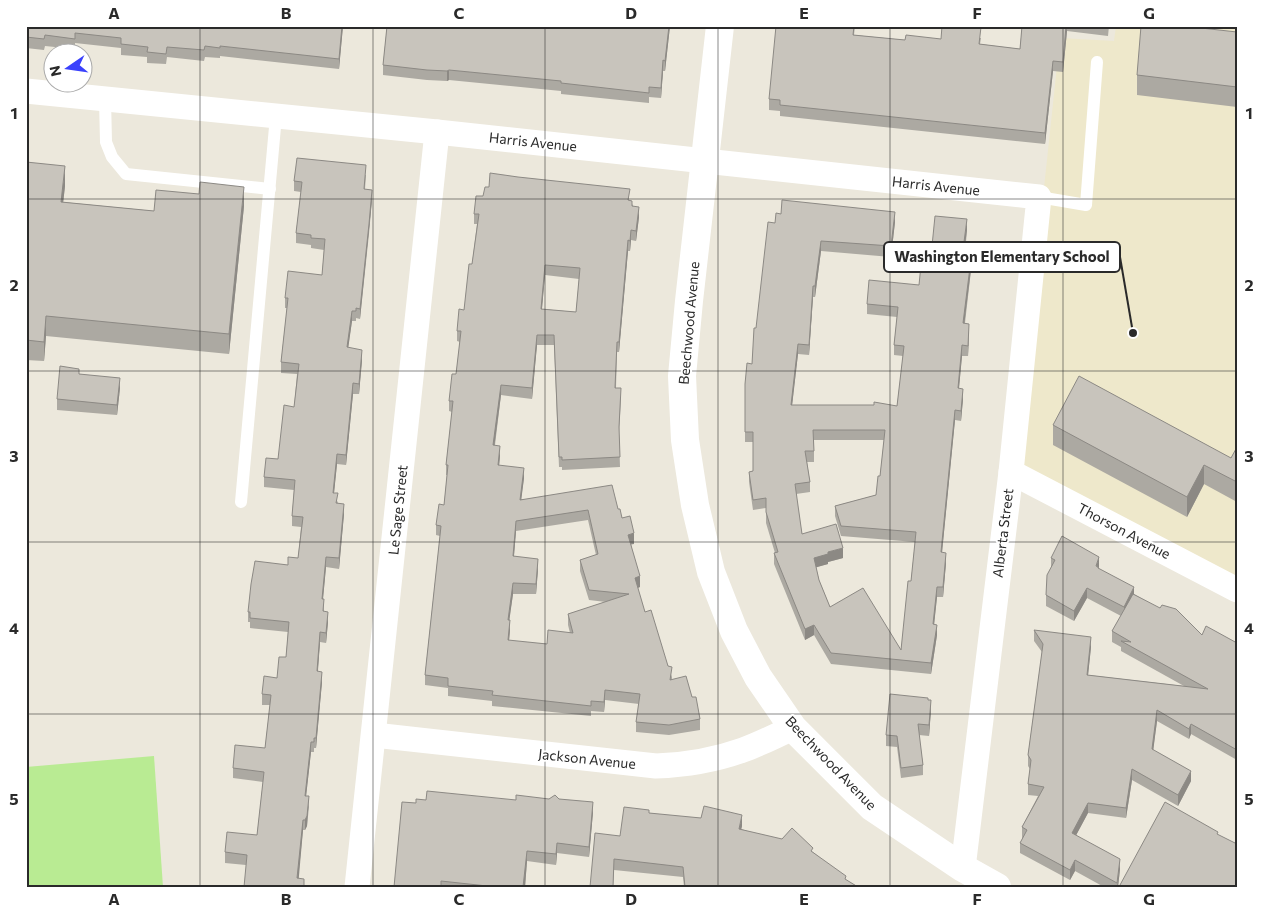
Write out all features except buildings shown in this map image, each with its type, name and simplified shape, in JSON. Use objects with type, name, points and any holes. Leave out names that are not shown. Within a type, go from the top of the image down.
[{"type":"street","name":"Beechwood Avenue","points":[[720,26],[682,376],[685,440],[695,505],[711,572],[734,631],[758,677],[794,728],[872,806],[963,868],[997,887]]},
{"type":"street","name":"Harris Avenue","points":[[26,91],[437,132],[1039,197]]},
{"type":"street","name":"Le Sage Street","points":[[357,887],[437,132]]},
{"type":"street","name":"Alberta Street","points":[[963,868],[1011,472],[1039,197]]},
{"type":"street","name":"Thorson Avenue","points":[[1011,472],[1237,590]]},
{"type":"street","name":"Jackson Avenue","points":[[374,735],[656,766],[684,765],[709,760],[744,750],[794,728]]},
{"type":"lane","points":[[1039,197],[1086,205],[1097,62]]},
{"type":"lane","points":[[105,99],[106,142],[112,157],[126,174],[270,189]]},
{"type":"lane","points":[[241,502],[276,116]]},
{"type":"shaded area","points":[[1116,26],[1237,26],[1237,585],[1014,469],[1060,38],[1114,41]]},
{"type":"green space","points":[[154,756],[163,887],[26,887],[26,767]]},
{"type":"place","name":"Washington Elementary School","points":[[1133,333]]}]
